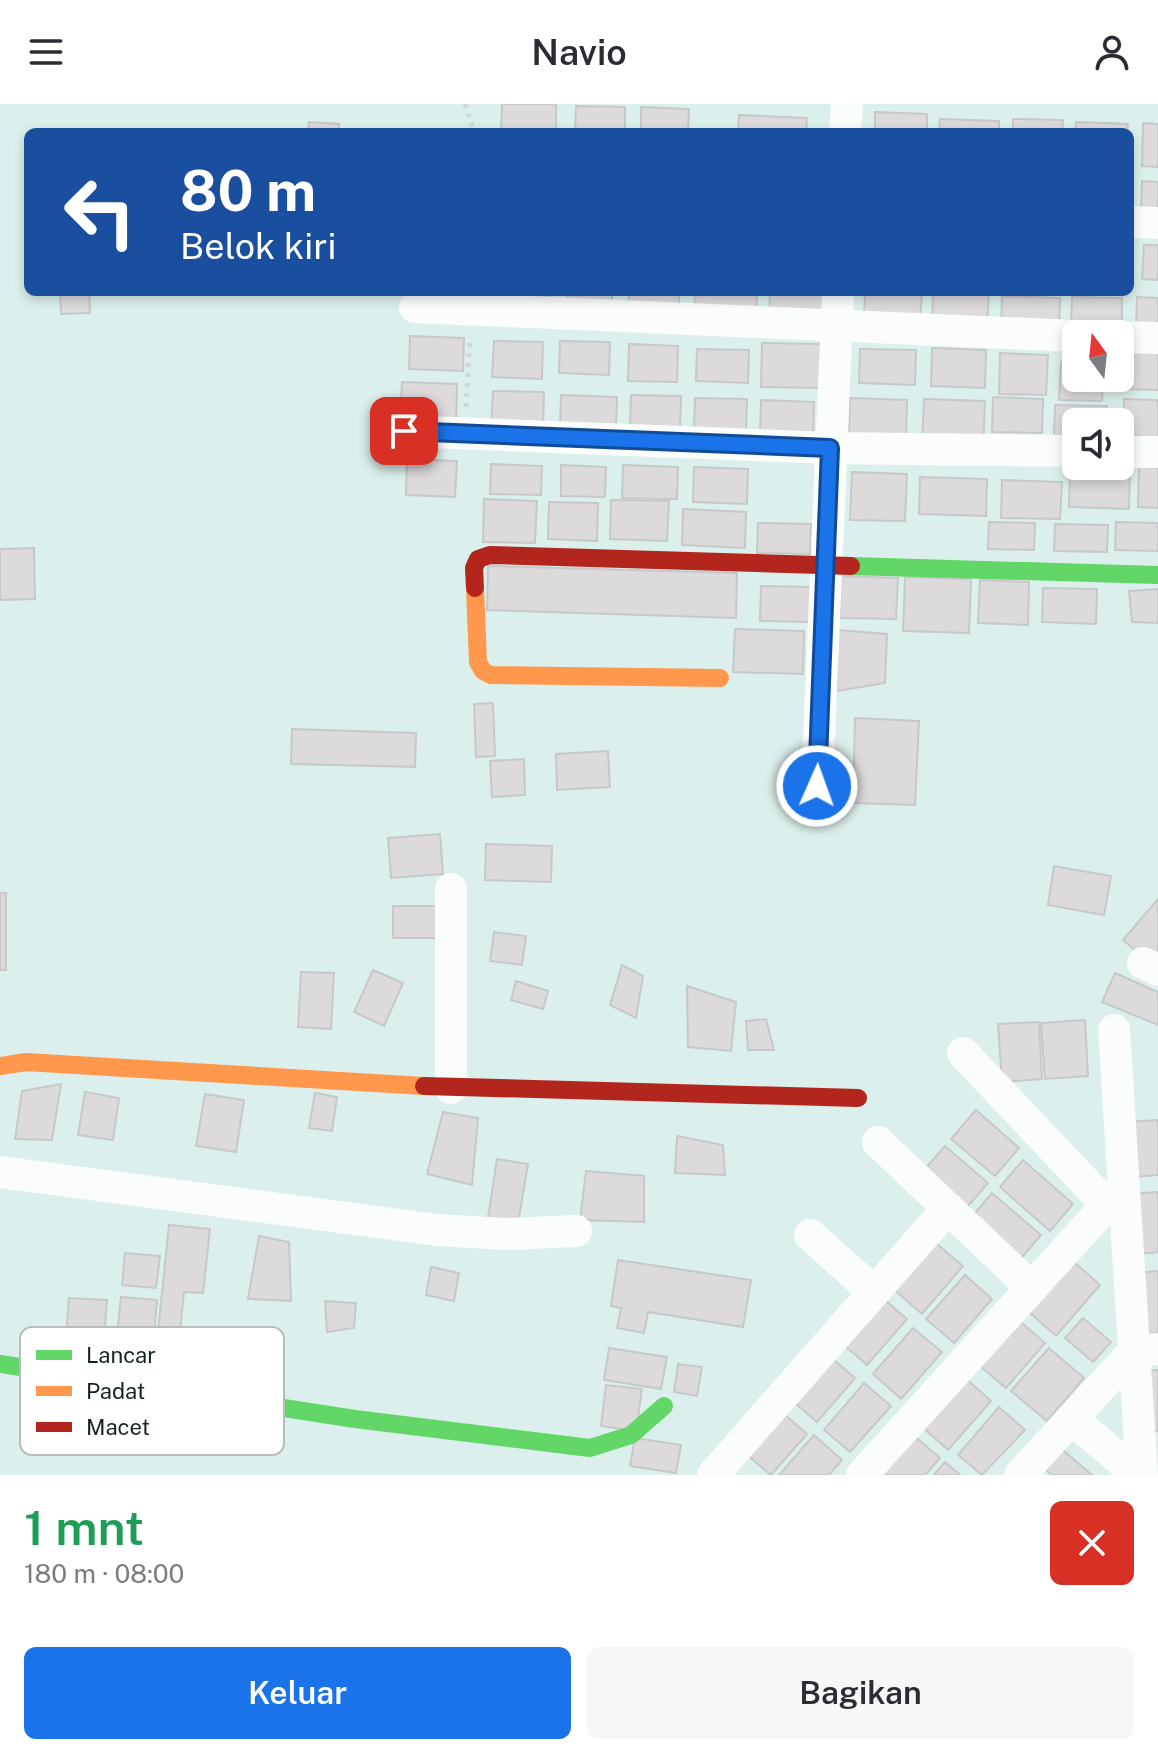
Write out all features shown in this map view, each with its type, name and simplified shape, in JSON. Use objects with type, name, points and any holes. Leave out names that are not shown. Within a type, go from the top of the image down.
[{"type":"street","points":[[845,128],[847,104]]},
{"type":"street","points":[[1134,222],[1158,223]]},
{"type":"street","points":[[817,786],[838,296]]},
{"type":"street","points":[[415,307],[1062,335]]},
{"type":"street","points":[[1134,337],[1158,338]]},
{"type":"street","points":[[404,431],[830,448],[1062,451]]},
{"type":"street","points":[[1134,452],[1158,452]]},
{"type":"street","points":[[720,678],[491,675],[483,671],[478,662],[474,568],[478,559],[490,555],[1158,575]]},
{"type":"street","points":[[451,889],[451,1088]]},
{"type":"street","points":[[1114,1030],[1116,1196],[1146,1350],[1140,1475]]},
{"type":"street","points":[[963,1053],[1116,1196]]},
{"type":"street","points":[[0,1066],[26,1062],[218,1077],[451,1088],[858,1098]]},
{"type":"street","points":[[878,1142],[1032,1288]]},
{"type":"street","points":[[0,1172],[437,1230],[506,1234],[576,1231]]},
{"type":"street","points":[[862,1475],[1116,1196]]},
{"type":"street","points":[[713,1475],[948,1208]]},
{"type":"street","points":[[810,1235],[874,1292]]},
{"type":"street","points":[[1020,1475],[1072,1419],[1146,1350]]},
{"type":"street","points":[[0,1364],[20,1367]]},
{"type":"street","points":[[284,1408],[590,1448],[615,1445],[638,1434],[664,1406]]},
{"type":"street","points":[[1072,1419],[1140,1475]]},
{"type":"path","points":[[465,104],[473,128]]},
{"type":"path","points":[[464,434],[471,310]]},
{"type":"building","points":[[502,104],[556,104],[556,128],[501,128]]},
{"type":"building","points":[[576,106],[625,107],[625,128],[575,128]]},
{"type":"building","points":[[641,107],[689,109],[688,128],[641,128]]},
{"type":"building","points":[[875,112],[927,114],[927,128],[875,128]]},
{"type":"building","points":[[739,115],[807,118],[806,128],[738,128]]},
{"type":"building","points":[[940,119],[999,121],[999,128],[939,128]]},
{"type":"building","points":[[1013,119],[1063,120],[1062,128],[1013,128]]},
{"type":"building","points":[[309,122],[339,124],[339,128],[308,128]]},
{"type":"building","points":[[1076,122],[1128,124],[1128,128],[1075,128]]},
{"type":"building","points":[[1143,123],[1158,124],[1158,167],[1142,166]]},
{"type":"building","points":[[1142,181],[1158,182],[1158,213],[1141,213]]},
{"type":"building","points":[[1144,245],[1158,245],[1158,280],[1142,279]]},
{"type":"building","points":[[60,296],[89,296],[90,313],[61,314]]},
{"type":"building","points":[[492,296],[549,296],[548,311],[491,309]]},
{"type":"building","points":[[568,296],[612,296],[612,312],[567,310]]},
{"type":"building","points":[[629,296],[679,296],[679,313],[628,311]]},
{"type":"building","points":[[695,296],[757,296],[756,318],[694,316]]},
{"type":"building","points":[[770,296],[823,296],[822,320],[769,319]]},
{"type":"building","points":[[865,296],[922,296],[920,320],[864,318]]},
{"type":"building","points":[[933,296],[989,296],[987,324],[932,323]]},
{"type":"building","points":[[1002,296],[1060,298],[1059,331],[1001,330]]},
{"type":"building","points":[[1072,297],[1122,298],[1122,320],[1071,320]]},
{"type":"building","points":[[1137,297],[1158,298],[1158,329],[1136,328]]},
{"type":"building","points":[[410,336],[464,338],[463,371],[409,369]]},
{"type":"building","points":[[494,341],[543,342],[542,379],[492,377]]},
{"type":"building","points":[[560,341],[610,342],[609,375],[559,373]]},
{"type":"building","points":[[762,343],[821,344],[820,388],[761,387]]},
{"type":"building","points":[[629,344],[678,346],[677,382],[628,381]]},
{"type":"building","points":[[932,348],[986,350],[985,388],[931,386]]},
{"type":"building","points":[[697,349],[749,350],[748,383],[696,381]]},
{"type":"building","points":[[860,349],[916,350],[915,385],[859,383]]},
{"type":"building","points":[[1134,350],[1158,351],[1158,390],[1134,389]]},
{"type":"building","points":[[1000,353],[1048,355],[1046,395],[999,394]]},
{"type":"building","points":[[1061,362],[1062,392],[1102,392],[1102,401],[1059,400]]},
{"type":"building","points":[[402,382],[457,384],[456,428],[400,426]]},
{"type":"building","points":[[493,391],[544,392],[543,432],[491,431]]},
{"type":"building","points":[[561,395],[617,397],[616,428],[560,426]]},
{"type":"building","points":[[631,395],[681,396],[680,429],[630,427]]},
{"type":"building","points":[[993,397],[1043,399],[1042,433],[992,432]]},
{"type":"building","points":[[695,398],[747,399],[746,431],[694,430]]},
{"type":"building","points":[[850,398],[907,400],[906,438],[849,437]]},
{"type":"building","points":[[924,399],[985,401],[983,447],[922,445]]},
{"type":"building","points":[[1124,399],[1158,400],[1158,437],[1134,436],[1134,408],[1124,408]]},
{"type":"building","points":[[761,400],[814,402],[813,436],[760,435]]},
{"type":"building","points":[[1055,405],[1107,406],[1062,408],[1062,435],[1054,435]]},
{"type":"building","points":[[407,459],[457,461],[455,497],[406,495]]},
{"type":"building","points":[[491,464],[542,466],[541,495],[490,494]]},
{"type":"building","points":[[561,465],[606,467],[605,497],[561,496]]},
{"type":"building","points":[[623,465],[678,467],[677,499],[622,498]]},
{"type":"building","points":[[694,467],[748,469],[747,504],[693,502]]},
{"type":"building","points":[[1139,467],[1158,468],[1158,508],[1138,507]]},
{"type":"building","points":[[852,472],[907,474],[905,521],[850,520]]},
{"type":"building","points":[[920,477],[987,479],[986,516],[919,514]]},
{"type":"building","points":[[1002,480],[1062,482],[1060,519],[1001,518]]},
{"type":"building","points":[[1070,480],[1130,480],[1129,509],[1069,507]]},
{"type":"building","points":[[484,499],[537,501],[535,543],[483,542]]},
{"type":"building","points":[[611,500],[669,501],[667,541],[610,539]]},
{"type":"building","points":[[549,502],[598,503],[597,541],[548,539]]},
{"type":"building","points":[[683,509],[746,512],[745,548],[682,545]]},
{"type":"building","points":[[989,522],[1035,523],[1034,550],[988,549]]},
{"type":"building","points":[[1116,522],[1158,523],[1158,551],[1115,550]]},
{"type":"building","points":[[758,523],[811,524],[810,554],[757,553]]},
{"type":"building","points":[[1055,524],[1108,525],[1107,552],[1054,551]]},
{"type":"building","points":[[34,548],[35,599],[0,600],[0,549]]},
{"type":"building","points":[[488,566],[737,573],[736,618],[487,610]]},
{"type":"building","points":[[841,576],[898,578],[896,619],[840,618]]},
{"type":"building","points":[[905,577],[971,579],[969,633],[903,631]]},
{"type":"building","points":[[980,580],[1029,582],[1028,625],[978,623]]},
{"type":"building","points":[[761,586],[812,587],[810,622],[760,621]]},
{"type":"building","points":[[1043,588],[1097,589],[1096,624],[1042,622]]},
{"type":"building","points":[[1158,589],[1158,623],[1132,622],[1129,591]]},
{"type":"building","points":[[735,629],[804,631],[803,674],[733,672]]},
{"type":"building","points":[[838,630],[887,634],[885,683],[837,691]]},
{"type":"building","points":[[493,703],[495,756],[476,757],[474,704]]},
{"type":"building","points":[[855,718],[919,721],[915,805],[853,803]]},
{"type":"building","points":[[292,729],[416,733],[415,767],[291,764]]},
{"type":"building","points":[[608,751],[610,787],[557,790],[556,754]]},
{"type":"building","points":[[524,759],[525,795],[492,797],[490,761]]},
{"type":"building","points":[[440,834],[443,874],[391,878],[388,838]]},
{"type":"building","points":[[486,844],[552,846],[551,882],[485,880]]},
{"type":"building","points":[[1054,866],[1111,876],[1104,915],[1048,905]]},
{"type":"building","points":[[0,893],[6,893],[6,970],[0,970]]},
{"type":"building","points":[[1158,899],[1158,967],[1157,969],[1123,940]]},
{"type":"building","points":[[393,906],[445,906],[445,938],[393,938]]},
{"type":"building","points":[[494,932],[526,936],[522,965],[490,961]]},
{"type":"building","points":[[622,965],[643,976],[636,1018],[610,1005]]},
{"type":"building","points":[[373,970],[403,983],[384,1026],[354,1012]]},
{"type":"building","points":[[301,972],[334,973],[331,1029],[298,1027]]},
{"type":"building","points":[[1115,973],[1158,992],[1158,1025],[1102,1002]]},
{"type":"building","points":[[516,981],[548,991],[543,1009],[511,1000]]},
{"type":"building","points":[[687,986],[736,1002],[731,1051],[688,1047]]},
{"type":"building","points":[[766,1019],[774,1050],[748,1050],[746,1021]]},
{"type":"building","points":[[1085,1020],[1088,1076],[1045,1079],[1041,1023]]},
{"type":"building","points":[[1039,1022],[1042,1079],[1002,1082],[998,1024]]},
{"type":"building","points":[[61,1084],[52,1140],[15,1139],[22,1091]]},
{"type":"building","points":[[85,1092],[119,1098],[113,1140],[78,1135]]},
{"type":"building","points":[[315,1093],[337,1097],[332,1131],[309,1128]]},
{"type":"building","points":[[205,1094],[244,1100],[236,1152],[196,1146]]},
{"type":"building","points":[[976,1110],[1019,1148],[995,1176],[951,1139]]},
{"type":"building","points":[[443,1112],[478,1118],[472,1185],[427,1174]]},
{"type":"building","points":[[1158,1120],[1158,1175],[1131,1177],[1127,1122]]},
{"type":"building","points":[[677,1136],[723,1145],[725,1175],[675,1173]]},
{"type":"building","points":[[945,1146],[988,1183],[962,1213],[919,1176]]},
{"type":"building","points":[[497,1159],[528,1164],[518,1223],[488,1218]]},
{"type":"building","points":[[1023,1160],[1073,1204],[1050,1231],[1000,1187]]},
{"type":"building","points":[[586,1171],[644,1176],[644,1222],[580,1220]]},
{"type":"building","points":[[1158,1192],[1158,1252],[1133,1255],[1128,1194]]},
{"type":"building","points":[[992,1193],[1041,1235],[1018,1262],[969,1220]]},
{"type":"building","points":[[169,1225],[210,1229],[203,1293],[184,1292],[181,1327],[158,1327]]},
{"type":"building","points":[[259,1236],[289,1242],[291,1301],[248,1299]]},
{"type":"building","points":[[932,1240],[963,1266],[922,1314],[891,1287]]},
{"type":"building","points":[[125,1253],[160,1256],[156,1288],[122,1285]]},
{"type":"building","points":[[618,1260],[751,1280],[743,1327],[648,1312],[644,1333],[617,1328],[621,1308],[611,1306]]},
{"type":"building","points":[[1073,1261],[1100,1285],[1056,1336],[1029,1312]]},
{"type":"building","points":[[431,1267],[459,1273],[454,1301],[426,1295]]},
{"type":"building","points":[[1158,1271],[1158,1333],[1137,1335],[1132,1273]]},
{"type":"building","points":[[965,1275],[992,1299],[954,1343],[926,1319]]},
{"type":"building","points":[[878,1294],[907,1319],[867,1365],[838,1340]]},
{"type":"building","points":[[121,1297],[157,1300],[155,1327],[118,1327]]},
{"type":"building","points":[[69,1298],[107,1300],[105,1327],[67,1327]]},
{"type":"building","points":[[325,1301],[356,1303],[354,1328],[327,1332]]},
{"type":"building","points":[[1015,1317],[1045,1343],[1006,1388],[975,1362]]},
{"type":"building","points":[[1083,1318],[1111,1342],[1093,1362],[1065,1338]]},
{"type":"building","points":[[913,1328],[942,1352],[901,1399],[873,1374]]},
{"type":"building","points":[[609,1348],[667,1357],[661,1389],[604,1380]]},
{"type":"building","points":[[1049,1348],[1084,1378],[1047,1421],[1011,1391]]},
{"type":"building","points":[[827,1354],[855,1378],[817,1422],[789,1398]]},
{"type":"building","points":[[678,1364],[702,1367],[697,1396],[674,1392]]},
{"type":"building","points":[[1158,1370],[1158,1431],[1144,1432],[1139,1371]]},
{"type":"building","points":[[962,1375],[991,1401],[948,1450],[919,1424]]},
{"type":"building","points":[[864,1383],[891,1406],[850,1452],[824,1430]]},
{"type":"building","points":[[606,1385],[642,1389],[636,1431],[601,1426]]},
{"type":"building","points":[[776,1407],[807,1434],[771,1475],[740,1449]]},
{"type":"building","points":[[999,1407],[1025,1430],[982,1475],[958,1455]]},
{"type":"building","points":[[912,1434],[940,1458],[925,1475],[877,1475]]},
{"type":"building","points":[[814,1435],[842,1460],[829,1475],[779,1475]]},
{"type":"building","points":[[635,1438],[681,1445],[676,1473],[630,1466]]},
{"type":"building","points":[[1057,1445],[1092,1475],[1052,1475],[1040,1465]]},
{"type":"building","points":[[945,1462],[960,1475],[934,1475]]},
{"type":"traffic: fast","points":[[851,566],[1158,575]]},
{"type":"traffic: fast","points":[[0,1364],[20,1367]]},
{"type":"traffic: fast","points":[[284,1408],[590,1448],[631,1435],[664,1406]]},
{"type":"traffic: slow","points":[[475,588],[478,662],[483,671],[491,675],[720,678]]},
{"type":"traffic: slow","points":[[0,1066],[26,1062],[424,1086]]},
{"type":"traffic: jam","points":[[475,588],[474,568],[478,559],[490,555],[851,566]]},
{"type":"traffic: jam","points":[[424,1086],[858,1098]]},
{"type":"route","points":[[404,431],[830,448],[817,786]]}]
